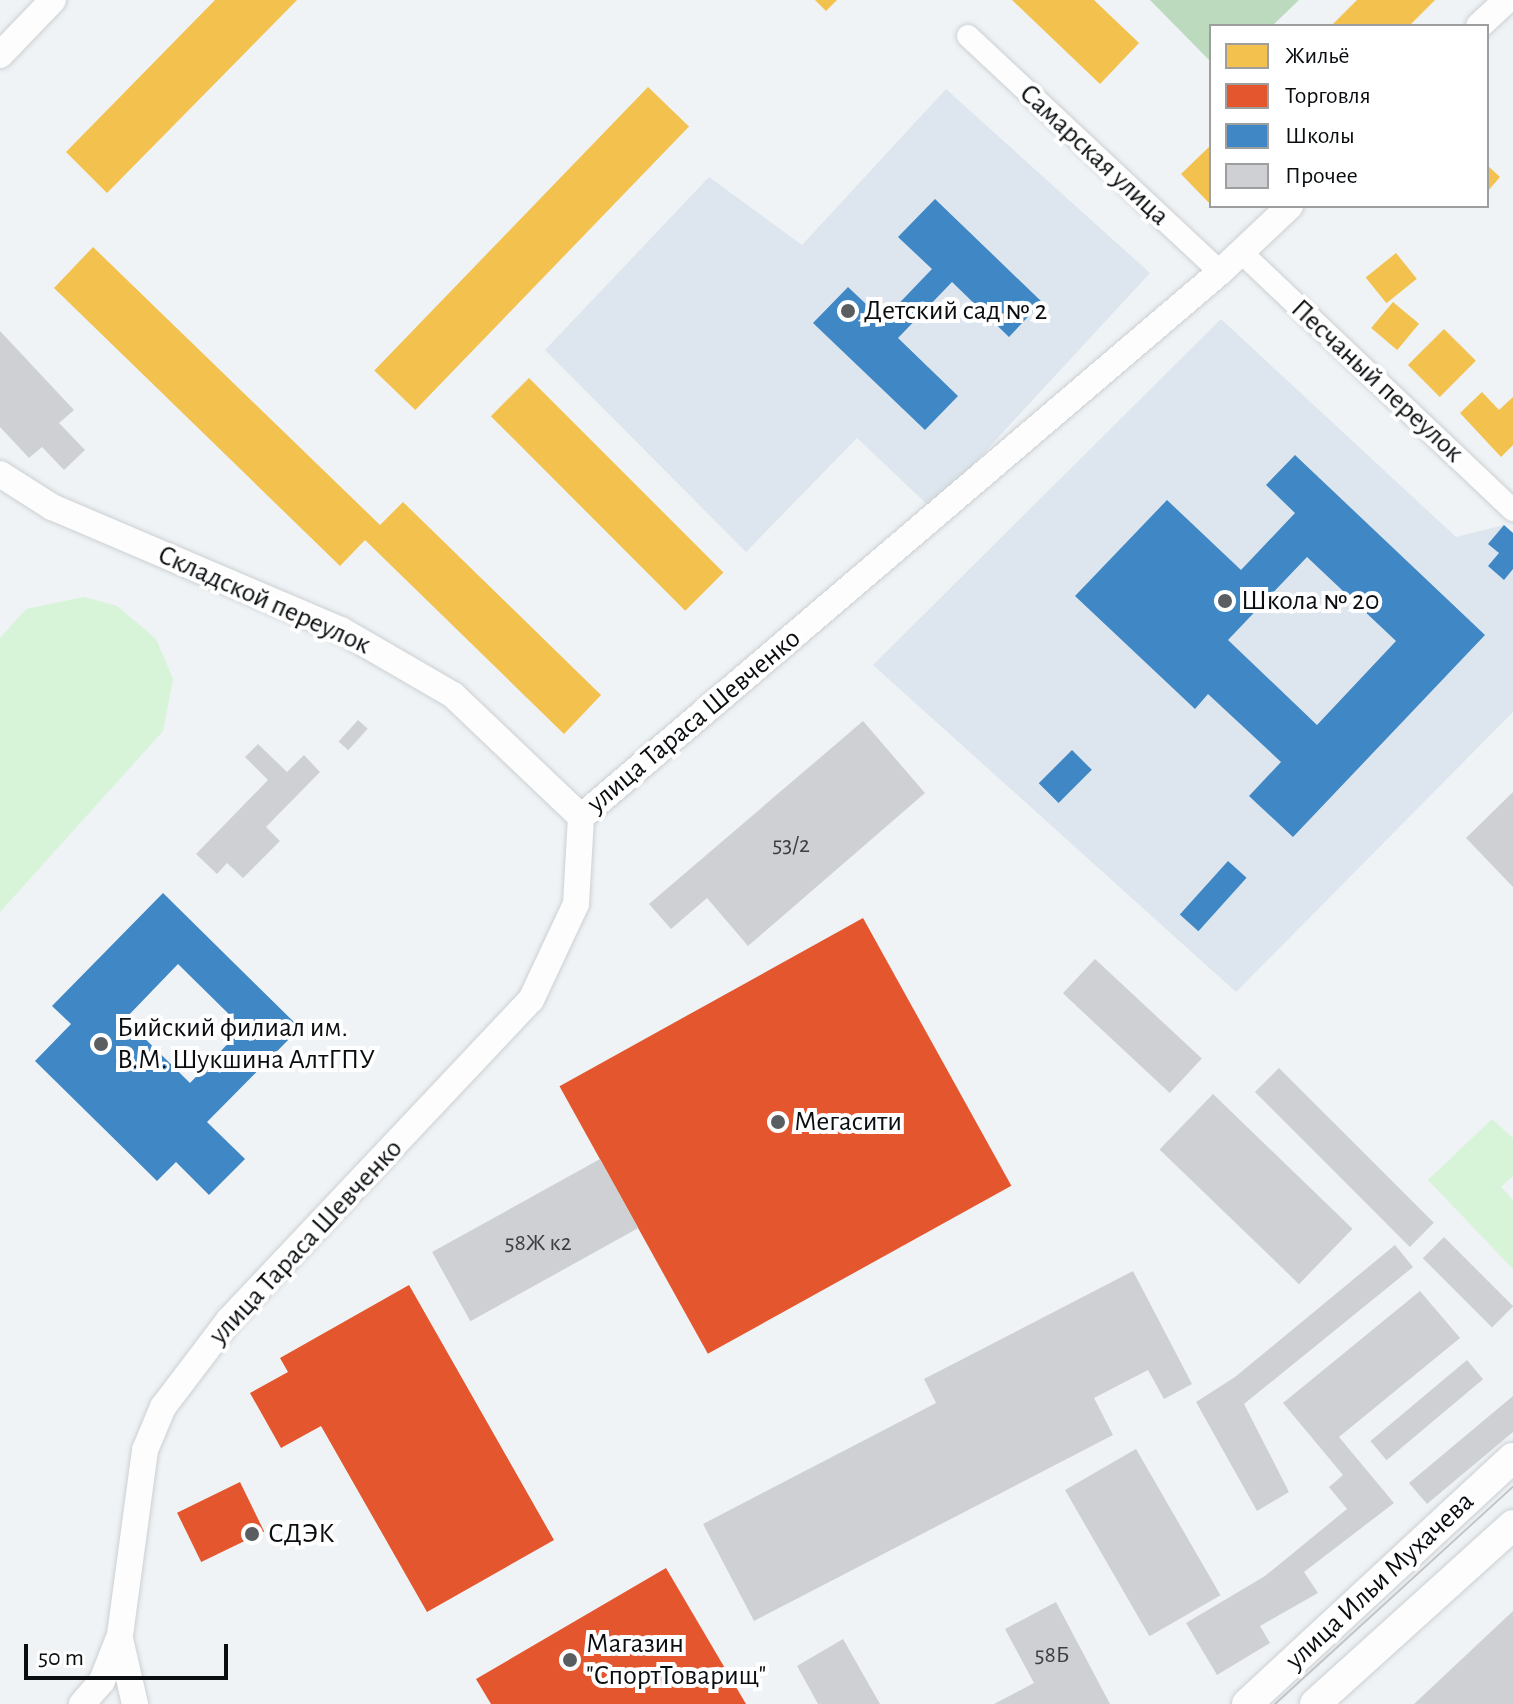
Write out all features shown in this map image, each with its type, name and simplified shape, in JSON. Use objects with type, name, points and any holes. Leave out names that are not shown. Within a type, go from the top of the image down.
[{"type":"main road","name":"улица Ильи Мухачева","points":[[1247,1704],[1513,1458]]},
{"type":"main road","name":"улица Ильи Мухачева","points":[[1315,1704],[1513,1525]]},
{"type":"main road","points":[[1349,1609],[1383,1642]]},
{"type":"street","points":[[0,55],[53,0]]},
{"type":"street","points":[[1481,24],[1507,0]]},
{"type":"street","name":"Самарская улица","points":[[968,36],[1220,272]]},
{"type":"street","name":"улица Тараса Шевченко","points":[[82,1704],[102,1681],[120,1635],[145,1450],[163,1407],[229,1320],[531,1000],[576,904],[581,817],[1220,272],[1288,208]]},
{"type":"street","name":"Песчаный переулок","points":[[1241,252],[1513,510]]},
{"type":"street","name":"Складской переулок","points":[[0,474],[52,507],[341,630],[453,695],[581,817]]},
{"type":"street","name":"улица Тараса Шевченко","points":[[120,1635],[125,1678],[135,1704]]},
{"type":"shaded area","name":"Детский сад № 2","points":[[946,89],[1150,273],[932,509],[857,438],[746,552],[545,350],[709,177],[802,245]]},
{"type":"shaded area","name":"Школа № 20","points":[[1221,319],[1456,537],[1504,525],[1513,533],[1513,712],[1236,992],[873,665]]},
{"type":"green space","points":[[1150,0],[1299,0],[1274,24],[1209,24],[1209,60]]},
{"type":"green space","points":[[84,597],[117,606],[156,639],[173,679],[163,731],[0,912],[0,638],[26,609]]},
{"type":"green space","points":[[1492,1119],[1513,1138],[1513,1176],[1501,1187],[1513,1200],[1513,1269],[1428,1180]]},
{"type":"building: Жильё","points":[[215,0],[297,0],[107,193],[66,152]]},
{"type":"building: Жильё","points":[[815,0],[837,0],[826,11]]},
{"type":"building: Жильё","points":[[1012,0],[1094,0],[1139,43],[1100,84]]},
{"type":"building: Жильё","points":[[1357,0],[1435,0],[1411,24],[1333,24]]},
{"type":"building: Жильё","points":[[648,87],[689,127],[415,410],[374,370]]},
{"type":"building: Жильё","points":[[1209,147],[1209,203],[1181,174]]},
{"type":"building: Жильё","points":[[1489,167],[1500,177],[1489,190]]},
{"type":"building: Жильё","points":[[93,247],[380,525],[403,502],[601,695],[564,734],[365,540],[340,566],[54,288]]},
{"type":"building: Жильё","points":[[1396,253],[1417,279],[1386,303],[1366,278]]},
{"type":"building: Жильё","points":[[1393,302],[1419,324],[1397,350],[1371,328]]},
{"type":"building: Жильё","points":[[1444,329],[1476,361],[1440,397],[1408,365]]},
{"type":"building: Жильё","points":[[529,378],[723,572],[685,611],[491,416]]},
{"type":"building: Жильё","points":[[1482,392],[1499,410],[1513,397],[1513,445],[1501,457],[1460,413]]},
{"type":"building: Торговля","name":"Мегасити","points":[[863,918],[1011,1186],[708,1354],[560,1086]]},
{"type":"building: Торговля","points":[[409,1285],[554,1540],[427,1612],[321,1426],[281,1448],[250,1393],[288,1372],[280,1358]]},
{"type":"building: Торговля","points":[[240,1482],[264,1531],[201,1562],[177,1513]]},
{"type":"building: Торговля","points":[[666,1568],[746,1704],[491,1704],[476,1679]]},
{"type":"building: Школы","points":[[935,199],[1042,302],[1009,337],[952,282],[898,338],[958,396],[925,430],[813,323],[848,287],[883,320],[932,269],[898,237]]},
{"type":"building: Школы","points":[[1295,455],[1485,635],[1293,837],[1249,796],[1281,762],[1208,694],[1195,709],[1075,596],[1167,500],[1241,570],[1295,513],[1266,485]],"holes":[[[1307,557],[1396,641],[1317,725],[1228,640]]]},
{"type":"building: Школы","points":[[1504,525],[1513,533],[1513,569],[1504,580],[1488,566],[1499,553],[1488,544]]},
{"type":"building: Школы","points":[[1072,750],[1092,770],[1059,803],[1039,783]]},
{"type":"building: Школы","points":[[1228,861],[1247,878],[1198,931],[1180,915]]},
{"type":"building: Школы","name":"Бийский филиал им. В.М. Шукшина АлтГПУ","points":[[163,893],[300,1028],[207,1122],[245,1159],[209,1195],[176,1162],[157,1181],[35,1061],[71,1024],[52,1006]],"holes":[[[178,964],[243,1028],[190,1083],[125,1019]]]},
{"type":"building: Прочее","points":[[0,331],[74,410],[59,423],[85,450],[64,470],[42,447],[29,458],[0,427]]},
{"type":"building: Прочее","points":[[358,720],[368,729],[348,750],[339,742]]},
{"type":"building: Прочее","points":[[863,721],[925,793],[748,946],[707,898],[671,929],[649,904]]},
{"type":"building: Прочее","points":[[258,744],[287,772],[304,755],[320,772],[266,827],[280,841],[243,878],[227,863],[217,874],[196,854],[268,780],[245,757]]},
{"type":"building: Прочее","points":[[1513,792],[1513,887],[1466,838]]},
{"type":"building: Прочее","points":[[1095,959],[1202,1059],[1170,1093],[1063,993]]},
{"type":"building: Прочее","points":[[1279,1068],[1434,1223],[1410,1247],[1255,1092]]},
{"type":"building: Прочее","points":[[1213,1094],[1353,1229],[1299,1284],[1160,1149]]},
{"type":"building: Прочее","points":[[600,1159],[638,1228],[470,1321],[432,1252]]},
{"type":"building: Прочее","points":[[1444,1237],[1513,1306],[1492,1328],[1423,1258]]},
{"type":"building: Прочее","points":[[1395,1245],[1413,1267],[1244,1404],[1289,1492],[1257,1511],[1196,1402],[1235,1377]]},
{"type":"building: Прочее","points":[[1133,1271],[1192,1384],[1164,1399],[1148,1370],[1094,1398],[1113,1435],[754,1621],[703,1524],[936,1403],[924,1379]]},
{"type":"building: Прочее","points":[[1420,1291],[1460,1338],[1339,1437],[1394,1503],[1304,1572],[1318,1593],[1260,1626],[1270,1643],[1217,1675],[1186,1623],[1265,1576],[1347,1509],[1329,1487],[1343,1475],[1283,1403]]},
{"type":"building: Прочее","points":[[1467,1360],[1483,1379],[1387,1460],[1370,1441]]},
{"type":"building: Прочее","points":[[1513,1396],[1513,1432],[1427,1504],[1409,1483]]},
{"type":"building: Прочее","points":[[1136,1449],[1220,1595],[1149,1636],[1065,1490]]},
{"type":"building: Прочее","points":[[1056,1602],[1110,1704],[994,1704],[1034,1683],[1005,1629]]},
{"type":"building: Прочее","points":[[1513,1611],[1513,1704],[1414,1704]]},
{"type":"building: Прочее","points":[[843,1639],[880,1704],[818,1704],[797,1666]]},
{"type":"tram line","points":[[1275,1704],[1513,1487]]},
{"type":"place","name":"Детский сад № 2","points":[[848,311]]},
{"type":"place","name":"Школа № 20","points":[[1225,601]]},
{"type":"place","name":"Бийский филиал им. В.М. Шукшина АлтГПУ","points":[[101,1044]]},
{"type":"place","name":"Мегасити","points":[[778,1122]]},
{"type":"place","name":"СДЭК","points":[[252,1534]]},
{"type":"place","name":"Магазин \"СпортТоварищ\"","points":[[570,1660]]}]
